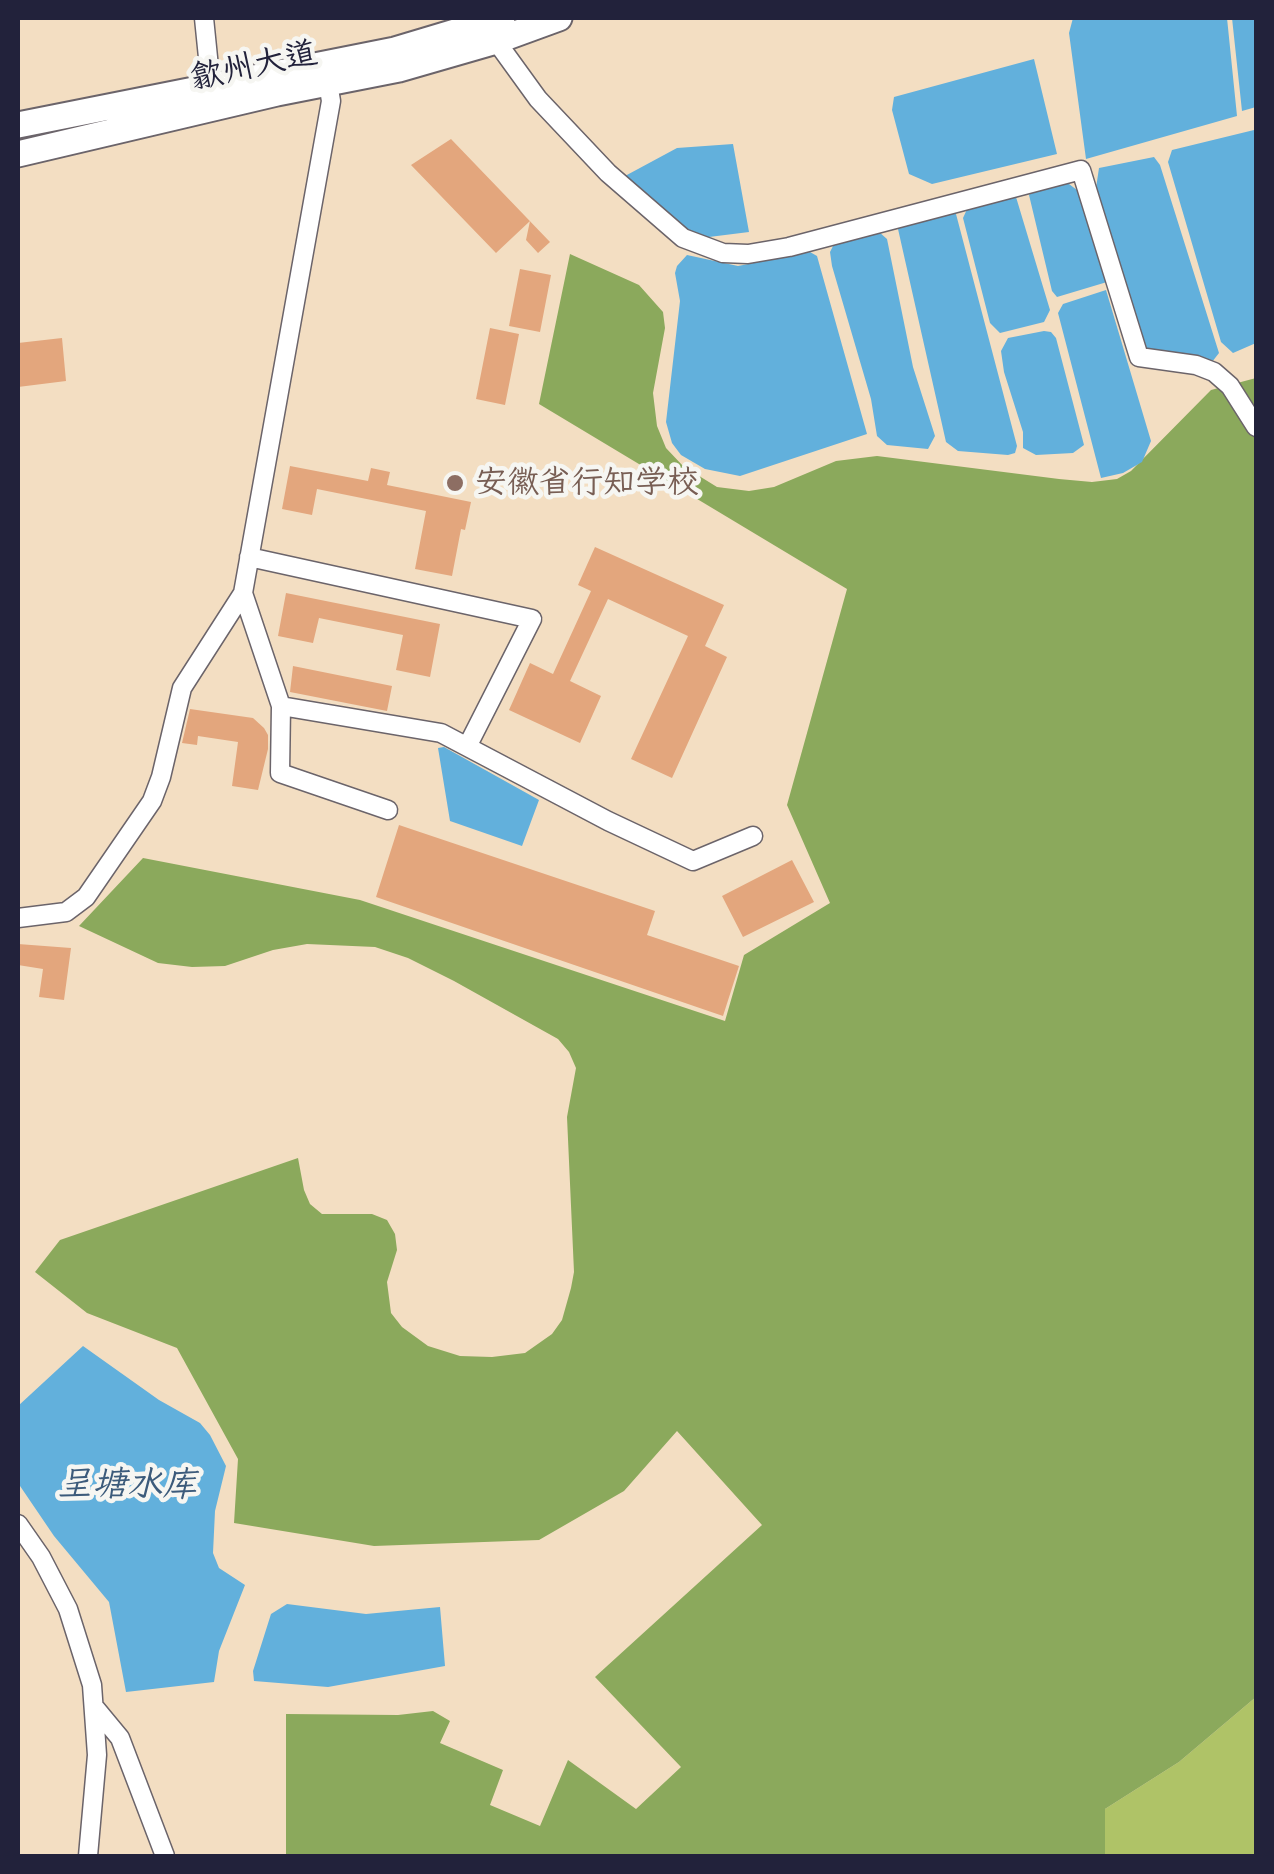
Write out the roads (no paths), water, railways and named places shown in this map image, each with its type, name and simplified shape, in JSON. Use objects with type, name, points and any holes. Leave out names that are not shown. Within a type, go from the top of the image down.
[{"type":"highway","name":"歙州大道","points":[[18,125],[558,18]]},
{"type":"highway","name":"歙州大道","points":[[18,154],[144,122],[399,69],[499,29]]},
{"type":"street","points":[[204,18],[211,87]]},
{"type":"street","points":[[499,29],[538,100],[618,183],[683,238],[723,253],[748,254],[789,247],[1081,170],[1139,358],[1196,365],[1214,372],[1230,386],[1256,427]]},
{"type":"street","points":[[18,918],[57,914],[86,897],[152,801],[182,688],[243,593],[331,102],[328,83]]},
{"type":"street","points":[[249,557],[532,619],[468,745]]},
{"type":"street","points":[[243,593],[281,706],[280,772],[388,810]]},
{"type":"street","points":[[281,706],[441,733],[608,822],[692,861],[753,836]]},
{"type":"street","points":[[18,1524],[68,1609],[86,1662],[95,1708],[97,1756],[88,1856]]},
{"type":"street","points":[[95,1708],[120,1738],[164,1856]]},
{"type":"water","points":[[1073,18],[1227,18],[1237,116],[1086,159],[1069,33]]},
{"type":"water","points":[[1232,18],[1256,18],[1256,107],[1242,111]]},
{"type":"water","points":[[1034,59],[1057,154],[932,184],[909,174],[892,110],[894,97]]},
{"type":"water","points":[[1254,130],[1256,343],[1233,353],[1221,342],[1168,162],[1172,150]]},
{"type":"water","points":[[733,144],[749,232],[693,239],[625,176],[677,148]]},
{"type":"water","points":[[1154,157],[1160,165],[1219,353],[1212,362],[1148,353],[1139,343],[1096,188],[1099,168]]},
{"type":"water","points":[[1065,181],[1081,193],[1107,282],[1057,297],[1052,291],[1029,195],[1034,188]]},
{"type":"water","points":[[1016,197],[1050,310],[1044,322],[1000,333],[990,323],[963,218],[969,205]]},
{"type":"water","points":[[949,211],[956,214],[1017,446],[1015,453],[1008,455],[958,451],[946,442],[898,229],[903,224]]},
{"type":"water","points":[[879,232],[887,239],[913,367],[935,436],[928,449],[887,445],[877,436],[871,399],[832,266],[833,246]]},
{"type":"water","points":[[810,252],[817,256],[867,434],[740,476],[705,469],[681,455],[672,443],[666,422],[680,301],[677,266],[687,255],[738,266]]},
{"type":"water","points":[[1106,290],[1151,441],[1142,462],[1123,473],[1101,478],[1058,313],[1063,304]]},
{"type":"water","points":[[1044,331],[1056,338],[1084,445],[1073,453],[1036,455],[1023,448],[1023,432],[1004,372],[1001,351],[1008,338]]},
{"type":"water","points":[[444,747],[539,800],[522,846],[450,821],[438,748]]},
{"type":"water","name":"呈塘水库","points":[[83,1346],[159,1400],[200,1423],[226,1466],[215,1511],[213,1553],[219,1568],[245,1585],[219,1651],[214,1682],[126,1692],[109,1602],[54,1536],[18,1483],[18,1406]]},
{"type":"water","points":[[287,1604],[366,1614],[440,1607],[445,1666],[328,1687],[254,1681],[253,1671],[271,1614]]},
{"type":"place","name":"安徽省行知学校","points":[[455,483]]}]
